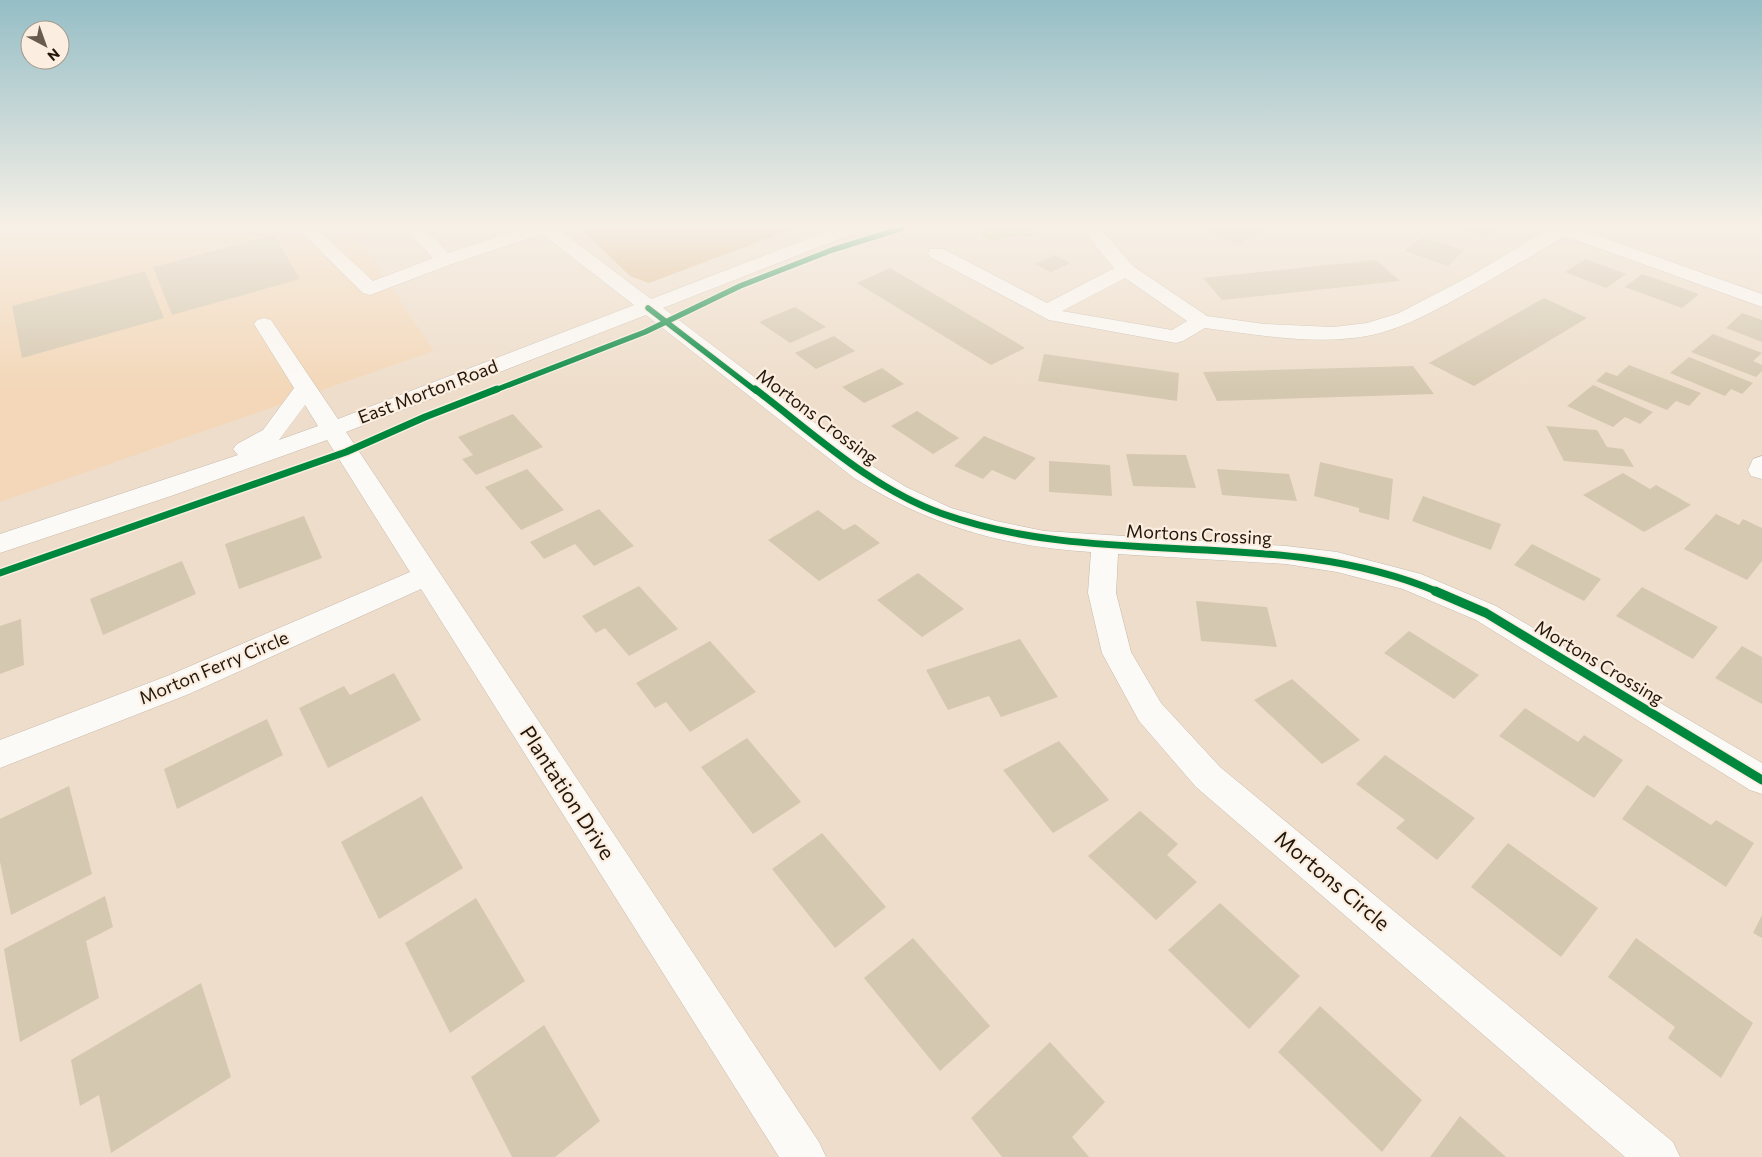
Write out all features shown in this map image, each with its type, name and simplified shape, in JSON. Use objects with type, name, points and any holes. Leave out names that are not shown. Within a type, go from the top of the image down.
[{"type":"street","points":[[363,282],[370,289],[388,282]]},
{"type":"street","name":"Mortons Crossing","points":[[614,282],[863,472],[897,493],[942,514],[994,530],[1044,540],[1286,555],[1337,562],[1411,581],[1486,612],[1762,780]]},
{"type":"street","name":"East Morton Road","points":[[0,544],[182,483],[331,430],[714,282]]},
{"type":"street","points":[[992,282],[1056,316],[1176,337],[1201,321]]},
{"type":"street","points":[[1047,311],[1103,282]]},
{"type":"street","points":[[1144,282],[1201,321],[1264,330],[1333,332],[1370,329],[1406,317],[1473,282]]},
{"type":"street","points":[[1711,282],[1762,300]]},
{"type":"street","name":"Plantation Drive","points":[[264,324],[804,1157]]},
{"type":"street","points":[[182,483],[271,435],[305,389]]},
{"type":"street","points":[[1762,464],[1760,470],[1762,471]]},
{"type":"street","name":"Mortons Circle","points":[[1105,544],[1102,593],[1117,653],[1150,712],[1208,777],[1658,1157]]},
{"type":"street","name":"Morton Ferry Circle","points":[[0,754],[178,685],[426,576]]},
{"type":"shaded area","points":[[0,282],[387,282],[434,351],[0,502]]},
{"type":"building","points":[[103,282],[149,282],[164,318],[22,358],[12,306]]},
{"type":"building","points":[[159,282],[289,282],[172,315]]},
{"type":"building","points":[[914,282],[1025,348],[991,365],[857,283]]},
{"type":"building","points":[[1206,282],[1391,282],[1222,300]]},
{"type":"building","points":[[1591,282],[1615,282],[1606,288]]},
{"type":"building","points":[[1632,282],[1665,282],[1699,294],[1682,308],[1625,287]]},
{"type":"building","points":[[1544,298],[1587,318],[1474,386],[1429,363]]},
{"type":"building","points":[[795,307],[826,327],[790,343],[759,322]]},
{"type":"building","points":[[1742,313],[1762,320],[1762,342],[1726,328]]},
{"type":"building","points":[[1713,334],[1762,353],[1753,361],[1762,365],[1762,371],[1756,377],[1691,352]]},
{"type":"building","points":[[834,336],[855,351],[816,369],[795,353]]},
{"type":"building","points":[[1044,354],[1179,373],[1177,401],[1038,381]]},
{"type":"building","points":[[1689,357],[1753,383],[1742,394],[1731,389],[1725,396],[1670,373]]},
{"type":"building","points":[[1629,365],[1701,393],[1689,406],[1676,401],[1667,410],[1596,381],[1606,372],[1617,376]]},
{"type":"building","points":[[1413,366],[1434,394],[1217,401],[1203,372]]},
{"type":"building","points":[[882,368],[904,384],[864,403],[842,387]]},
{"type":"building","points":[[1593,385],[1653,412],[1640,424],[1625,417],[1613,427],[1567,406]]},
{"type":"building","points":[[917,411],[959,438],[933,454],[891,426]]},
{"type":"building","points":[[513,414],[543,447],[476,475],[462,459],[473,455],[458,437]]},
{"type":"building","points":[[1546,426],[1597,430],[1607,447],[1623,449],[1634,467],[1564,461]]},
{"type":"building","points":[[984,436],[1036,458],[1015,480],[992,470],[983,479],[954,466]]},
{"type":"building","points":[[1126,454],[1186,455],[1196,488],[1133,486]]},
{"type":"building","points":[[1049,461],[1110,465],[1112,496],[1049,492]]},
{"type":"building","points":[[1320,462],[1393,479],[1389,520],[1359,512],[1359,508],[1314,496]]},
{"type":"building","points":[[527,469],[564,510],[521,530],[485,487]]},
{"type":"building","points":[[1217,469],[1289,474],[1297,501],[1222,495]]},
{"type":"building","points":[[1623,473],[1650,489],[1656,485],[1691,505],[1644,532],[1583,495]]},
{"type":"building","points":[[1423,496],[1501,524],[1491,550],[1412,521]]},
{"type":"building","points":[[599,509],[634,546],[594,566],[575,544],[544,559],[530,542]]},
{"type":"building","points":[[818,510],[844,530],[855,524],[880,543],[819,581],[768,540]]},
{"type":"building","points":[[1716,514],[1739,525],[1743,519],[1762,528],[1762,561],[1747,580],[1684,549]]},
{"type":"building","points":[[304,516],[322,558],[239,589],[225,544]]},
{"type":"building","points":[[1532,544],[1601,579],[1584,601],[1514,565]]},
{"type":"building","points":[[182,561],[196,594],[103,635],[90,599]]},
{"type":"building","points":[[918,573],[964,609],[922,637],[877,600]]},
{"type":"building","points":[[639,586],[678,629],[629,656],[605,628],[596,633],[582,616]]},
{"type":"building","points":[[1642,587],[1718,627],[1693,659],[1616,616]]},
{"type":"building","points":[[1196,601],[1267,607],[1277,647],[1201,641]]},
{"type":"building","points":[[21,619],[24,665],[0,674],[0,626]]},
{"type":"building","points":[[1409,631],[1479,675],[1454,699],[1384,653]]},
{"type":"building","points":[[1020,639],[1058,697],[1001,717],[989,696],[948,710],[926,670]]},
{"type":"building","points":[[710,641],[756,692],[690,732],[666,702],[655,708],[636,683]]},
{"type":"building","points":[[1742,646],[1762,657],[1762,704],[1715,678]]},
{"type":"building","points":[[394,673],[421,720],[328,768],[299,708],[344,686],[350,695]]},
{"type":"building","points":[[1292,679],[1360,740],[1322,764],[1254,700]]},
{"type":"building","points":[[1525,708],[1578,742],[1584,735],[1623,760],[1594,798],[1499,736]]},
{"type":"building","points":[[267,719],[283,755],[177,809],[164,769]]},
{"type":"building","points":[[747,738],[801,802],[753,834],[701,767]]},
{"type":"building","points":[[1059,741],[1109,800],[1053,833],[1003,770]]},
{"type":"building","points":[[1385,755],[1475,818],[1437,860],[1396,828],[1405,820],[1356,784]]},
{"type":"building","points":[[1647,785],[1711,825],[1716,820],[1754,843],[1726,887],[1622,819]]},
{"type":"building","points":[[69,786],[92,874],[11,915],[0,862],[0,819]]},
{"type":"building","points":[[422,796],[463,868],[379,919],[341,842]]},
{"type":"building","points":[[1140,811],[1178,844],[1167,855],[1197,882],[1156,920],[1088,856]]},
{"type":"building","points":[[822,833],[886,907],[835,948],[772,869]]},
{"type":"building","points":[[1508,843],[1598,908],[1561,957],[1471,887]]},
{"type":"building","points":[[105,896],[113,927],[86,941],[99,998],[20,1042],[4,949]]},
{"type":"building","points":[[476,898],[525,981],[450,1033],[405,943]]},
{"type":"building","points":[[1220,903],[1300,976],[1249,1029],[1168,950]]},
{"type":"building","points":[[1762,915],[1762,938],[1753,933]]},
{"type":"building","points":[[913,938],[990,1026],[940,1071],[864,978]]},
{"type":"building","points":[[1636,938],[1753,1023],[1721,1078],[1668,1038],[1675,1027],[1608,977]]},
{"type":"building","points":[[201,983],[231,1077],[111,1153],[99,1095],[80,1106],[71,1060]]},
{"type":"building","points":[[1320,1006],[1422,1100],[1382,1152],[1278,1052]]},
{"type":"building","points":[[544,1025],[600,1121],[555,1157],[512,1157],[471,1077]]},
{"type":"building","points":[[1050,1042],[1105,1102],[1072,1137],[1089,1157],[1002,1157],[971,1118]]},
{"type":"building","points":[[1460,1116],[1506,1157],[1430,1157]]},
{"type":"cycle path","points":[[0,573],[346,452],[425,417],[645,332],[750,282]]},
{"type":"cycle path","points":[[648,308],[863,472],[897,493],[942,514],[994,530],[1044,540],[1286,555],[1337,562],[1411,581],[1486,613],[1762,780]]}]
